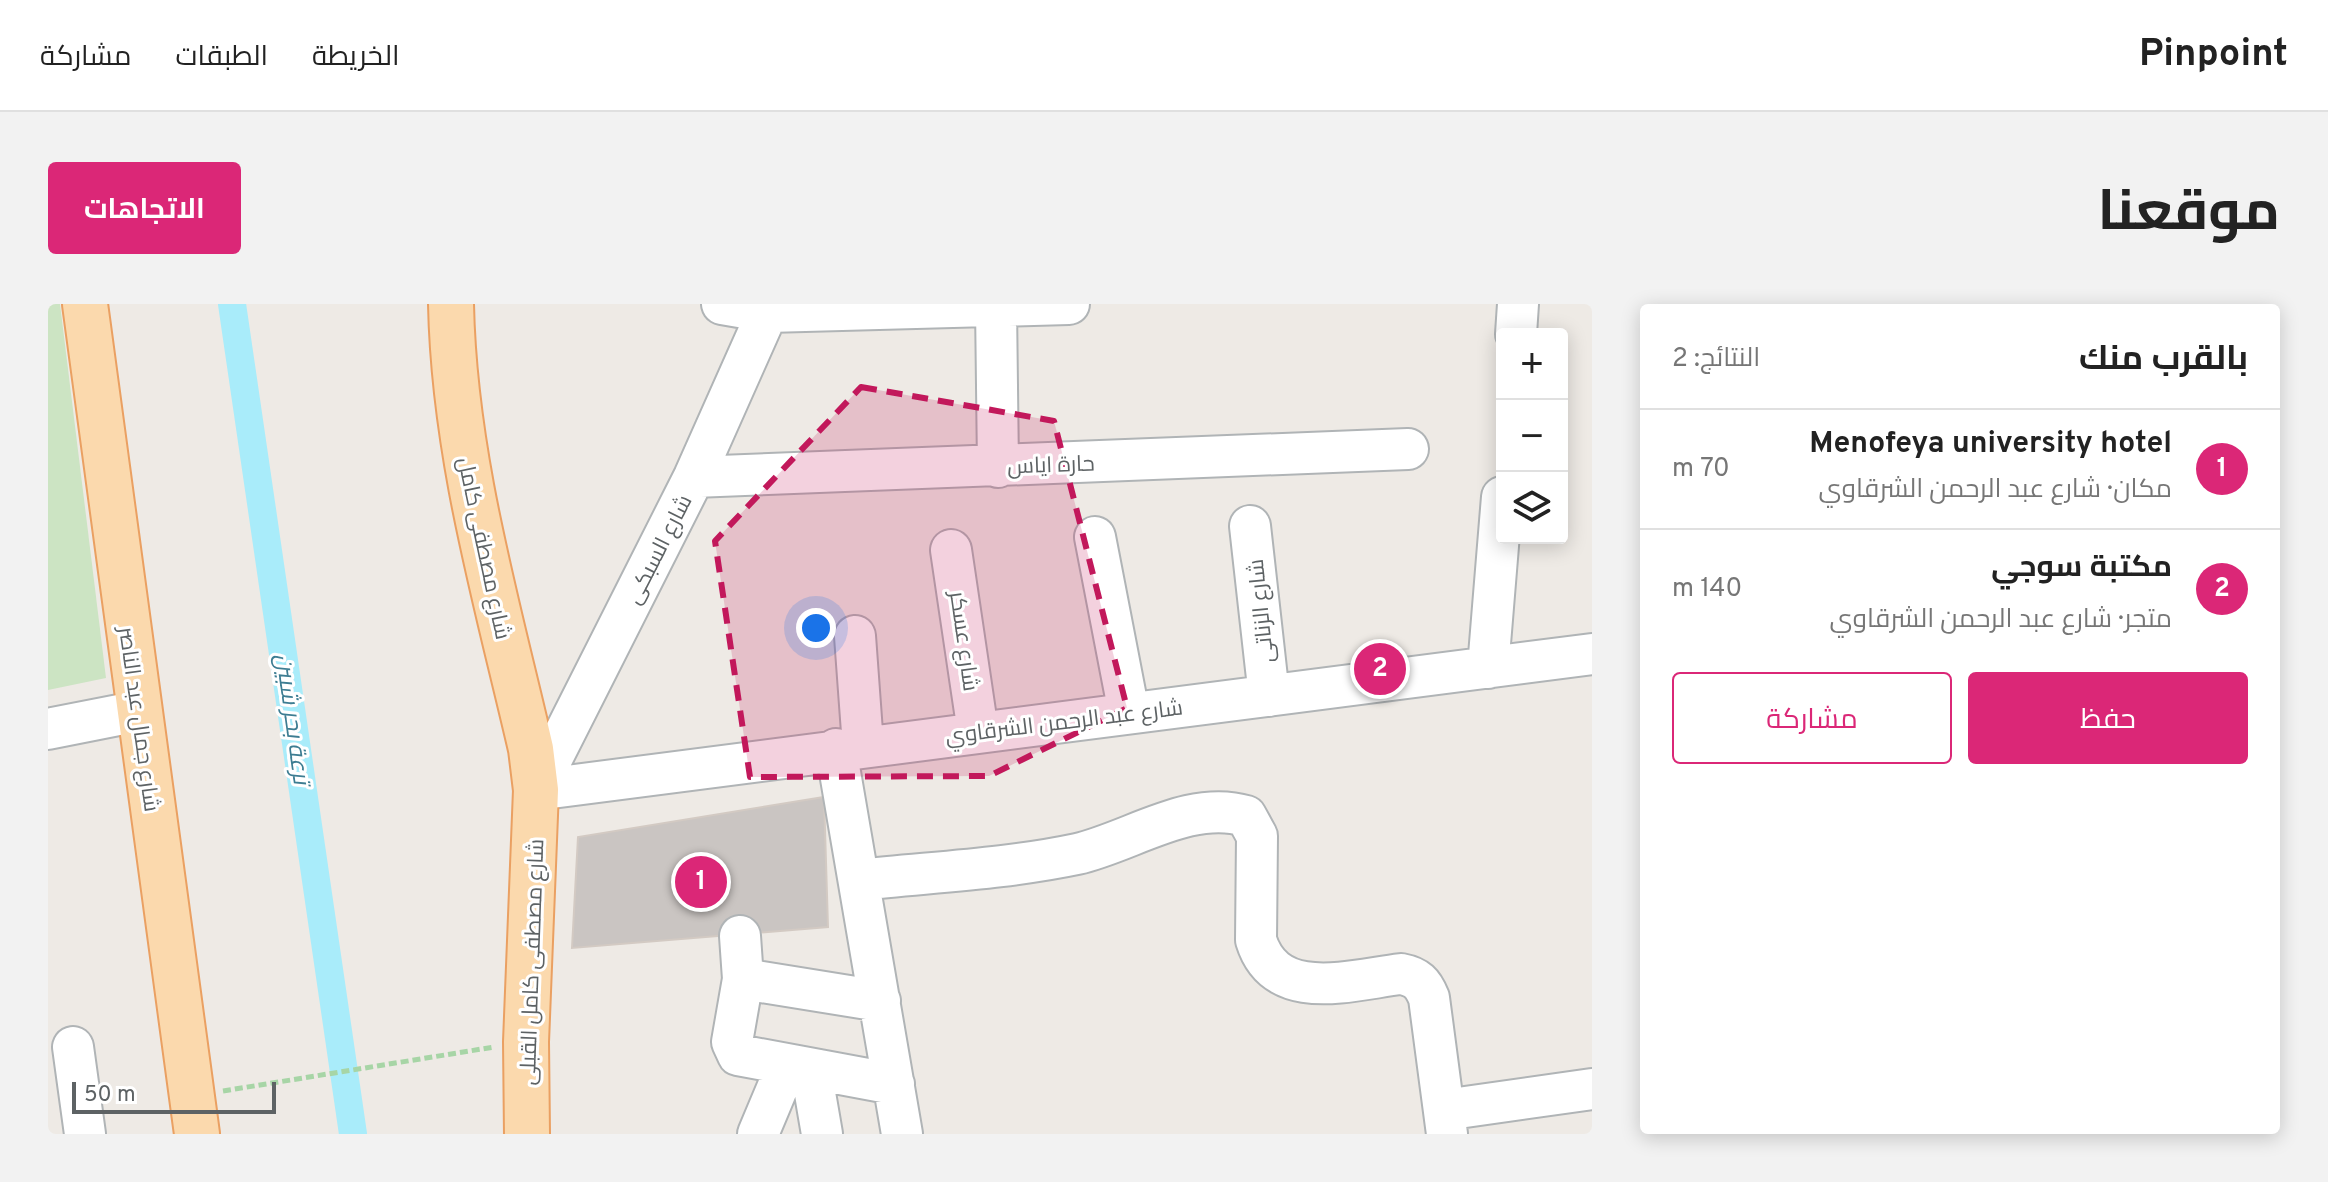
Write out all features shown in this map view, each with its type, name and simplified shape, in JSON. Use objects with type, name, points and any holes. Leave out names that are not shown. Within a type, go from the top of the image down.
[{"type":"main road","name":"شارع جمال عبد الناصر","points":[[85,304],[197,1134]]},
{"type":"main road","name":"شارع مصطفى كامل","points":[[451,304],[453,374],[463,449],[531,749],[536,790]]},
{"type":"main road","name":"شارع مصطفى كامل القبلى","points":[[527,1134],[526,1042],[536,790]]},
{"type":"street","points":[[722,304],[769,308],[1069,304]]},
{"type":"street","points":[[1516,328],[1518,304]]},
{"type":"street","points":[[996,306],[998,467]]},
{"type":"street","name":"شارع السبكى","points":[[536,790],[694,477],[769,308]]},
{"type":"street","name":"حارة اياس","points":[[694,477],[1408,449]]},
{"type":"street","name":"شارع الزناتى","points":[[1250,526],[1269,696]]},
{"type":"street","points":[[1095,537],[1129,713]]},
{"type":"street","points":[[1488,668],[1498,544]]},
{"type":"street","name":"شارع عسكر","points":[[951,550],[978,732]]},
{"type":"street","points":[[855,636],[850,747],[859,880],[902,1134]]},
{"type":"street","name":"شارع عبد الرحمن الشرقاوي","points":[[536,790],[850,747],[1592,654]]},
{"type":"street","points":[[48,729],[139,711]]},
{"type":"street","points":[[859,880],[1076,854],[1173,819],[1236,813],[1246,816],[1257,836],[1256,940],[1271,969],[1288,981],[1309,984],[1401,974],[1414,976],[1424,985],[1429,998],[1445,1122],[1592,1089]]},
{"type":"street","points":[[740,936],[743,979],[734,1049],[745,1058],[894,1084]]},
{"type":"street","points":[[743,979],[880,1001]]},
{"type":"street","points":[[73,1047],[85,1134]]},
{"type":"street","points":[[758,1134],[799,1067]]},
{"type":"street","points":[[799,1067],[822,1134]]},
{"type":"path","points":[[232,1090],[476,1050]]},
{"type":"highlighted area","points":[[861,387],[1054,421],[1127,708],[989,776],[750,777],[715,541]]},
{"type":"green space","points":[[48,304],[60,304],[106,678],[48,690]]},
{"type":"building","points":[[824,797],[828,927],[572,948],[578,837]]},
{"type":"waterway","name":"ترعة بحر شبين","points":[[232,304],[353,1134]]},
{"type":"place","name":"مكتبة سوجي","points":[[1380,669]]},
{"type":"place","name":"Menofeya university hotel","points":[[701,882]]}]
